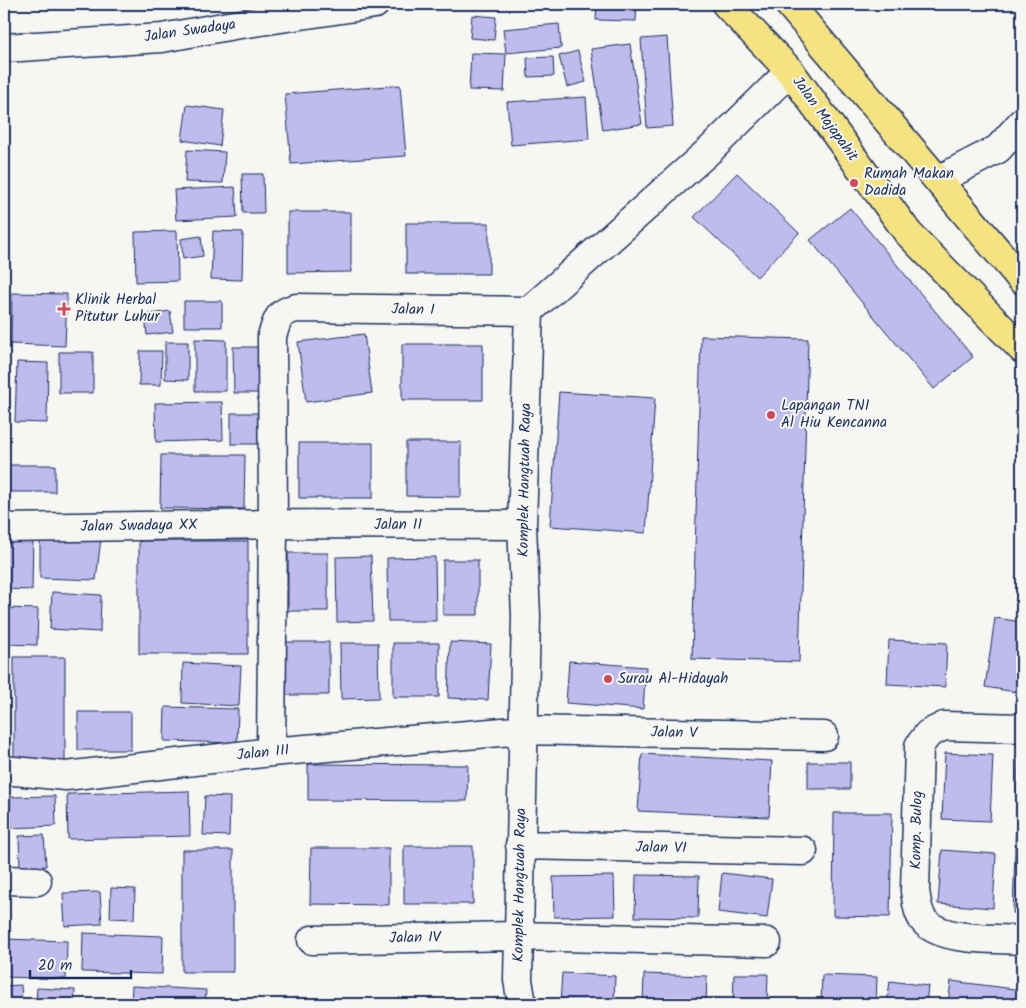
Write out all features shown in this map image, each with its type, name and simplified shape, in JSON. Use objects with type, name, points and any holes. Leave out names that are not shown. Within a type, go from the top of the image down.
[{"type":"main road","name":"Jalan Majapahit","points":[[726,4],[790,71],[908,233],[1022,348]]},
{"type":"main road","points":[[789,4],[1022,280]]},
{"type":"street","name":"Jalan Swadaya","points":[[4,48],[162,38],[375,4]]},
{"type":"street","points":[[529,311],[711,149],[790,71]]},
{"type":"street","points":[[938,180],[998,149],[1022,122]]},
{"type":"street","name":"Jalan I","points":[[273,524],[272,336],[277,320],[284,311],[296,308],[529,311]]},
{"type":"street","name":"Komplek Hangtuah Raya","points":[[522,1004],[518,980],[526,616],[522,525],[529,311]]},
{"type":"street","points":[[271,752],[273,524]]},
{"type":"street","name":"Jalan II","points":[[273,524],[522,525]]},
{"type":"street","name":"Jalan Swadaya XX","points":[[4,528],[273,524]]},
{"type":"street","name":"Komp. Bulog","points":[[1022,728],[944,726],[928,734],[919,746],[915,891],[919,912],[924,920],[934,929],[957,936],[1022,940]]},
{"type":"street","name":"Jalan III","points":[[4,770],[66,776],[271,752],[524,730]]},
{"type":"street","name":"Jalan V","points":[[524,730],[824,736]]},
{"type":"street","name":"Jalan VI","points":[[520,845],[803,851]]},
{"type":"street","points":[[4,880],[37,881]]},
{"type":"street","name":"Jalan IV","points":[[312,940],[519,936],[767,942]]},
{"type":"building","points":[[597,4],[637,4],[636,21],[596,20]]},
{"type":"building","points":[[472,15],[496,17],[494,40],[470,38]]},
{"type":"building","points":[[559,24],[561,48],[506,53],[503,29]]},
{"type":"building","points":[[667,37],[673,126],[647,128],[641,39]]},
{"type":"building","points":[[630,44],[642,124],[603,130],[591,49]]},
{"type":"building","points":[[578,51],[586,82],[567,87],[559,56]]},
{"type":"building","points":[[471,53],[506,54],[504,91],[469,90]]},
{"type":"building","points":[[553,57],[554,76],[528,77],[527,58]]},
{"type":"building","points":[[400,85],[406,156],[291,164],[285,94]]},
{"type":"building","points":[[586,97],[589,139],[511,145],[507,102]]},
{"type":"building","points":[[187,105],[224,110],[220,146],[182,140]]},
{"type":"building","points":[[187,150],[225,152],[223,183],[185,182]]},
{"type":"building","points":[[737,173],[799,233],[757,277],[694,217]]},
{"type":"building","points":[[242,174],[263,174],[264,213],[243,213]]},
{"type":"building","points":[[235,187],[237,217],[176,220],[174,190]]},
{"type":"building","points":[[850,208],[973,357],[934,389],[810,240]]},
{"type":"building","points":[[288,212],[351,212],[351,272],[288,273]]},
{"type":"building","points":[[406,223],[489,223],[489,274],[406,274]]},
{"type":"building","points":[[177,231],[178,281],[136,282],[135,232]]},
{"type":"building","points":[[213,231],[243,232],[242,280],[211,279]]},
{"type":"building","points":[[201,236],[203,256],[183,259],[181,239]]},
{"type":"building","points":[[12,293],[67,294],[65,346],[11,344]]},
{"type":"building","points":[[184,301],[222,301],[222,327],[184,327]]},
{"type":"building","points":[[170,311],[173,332],[147,335],[145,315]]},
{"type":"building","points":[[364,334],[372,393],[306,402],[298,342]]},
{"type":"building","points":[[701,336],[808,339],[799,662],[692,659]]},
{"type":"building","points":[[195,339],[226,340],[226,391],[195,391]]},
{"type":"building","points":[[165,342],[188,342],[188,380],[165,379]]},
{"type":"building","points":[[402,344],[483,344],[483,400],[402,400]]},
{"type":"building","points":[[233,347],[263,347],[264,393],[234,393]]},
{"type":"building","points":[[140,351],[162,351],[161,385],[139,385]]},
{"type":"building","points":[[59,352],[93,352],[93,393],[59,393]]},
{"type":"building","points":[[17,362],[48,363],[47,423],[15,422]]},
{"type":"building","points":[[559,392],[655,398],[646,533],[550,526]]},
{"type":"building","points":[[222,402],[223,440],[156,442],[155,403]]},
{"type":"building","points":[[231,413],[258,413],[258,444],[231,444]]},
{"type":"building","points":[[406,442],[461,442],[461,497],[406,496]]},
{"type":"building","points":[[299,443],[373,443],[373,498],[299,498]]},
{"type":"building","points":[[161,455],[245,455],[244,509],[160,508]]},
{"type":"building","points":[[5,465],[55,465],[55,492],[5,492]]},
{"type":"building","points":[[4,534],[33,535],[32,590],[4,589]]},
{"type":"building","points":[[40,536],[101,538],[96,580],[40,578]]},
{"type":"building","points":[[139,541],[248,541],[248,654],[139,654]]},
{"type":"building","points":[[288,553],[328,553],[328,611],[288,611]]},
{"type":"building","points":[[371,556],[373,621],[337,622],[336,557]]},
{"type":"building","points":[[435,557],[436,621],[388,621],[387,558]]},
{"type":"building","points":[[443,560],[478,560],[478,615],[443,615]]},
{"type":"building","points":[[52,592],[101,595],[100,632],[50,629]]},
{"type":"building","points":[[4,608],[38,609],[37,645],[4,644]]},
{"type":"building","points":[[995,618],[1022,622],[1022,693],[985,687]]},
{"type":"building","points":[[889,640],[947,643],[945,687],[887,684]]},
{"type":"building","points":[[286,642],[329,642],[329,695],[286,695]]},
{"type":"building","points":[[450,642],[491,644],[488,700],[448,698]]},
{"type":"building","points":[[340,643],[378,643],[379,698],[341,699]]},
{"type":"building","points":[[393,643],[439,643],[439,697],[393,697]]},
{"type":"building","points":[[14,657],[65,657],[65,763],[14,763]]},
{"type":"building","points":[[569,661],[646,667],[643,709],[566,703]]},
{"type":"building","points":[[183,663],[241,666],[239,706],[182,703]]},
{"type":"building","points":[[165,707],[238,709],[237,743],[164,741]]},
{"type":"building","points":[[78,712],[131,712],[131,750],[78,750]]},
{"type":"building","points":[[945,753],[993,755],[990,821],[942,819]]},
{"type":"building","points":[[642,754],[772,761],[769,817],[638,811]]},
{"type":"building","points":[[1018,757],[1022,757],[1022,914],[1013,913]]},
{"type":"building","points":[[808,762],[850,762],[850,789],[808,789]]},
{"type":"building","points":[[308,764],[468,765],[467,801],[308,800]]},
{"type":"building","points":[[189,791],[190,836],[68,839],[67,794]]},
{"type":"building","points":[[55,796],[56,826],[11,828],[10,797]]},
{"type":"building","points":[[205,796],[230,797],[229,836],[203,835]]},
{"type":"building","points":[[834,813],[892,813],[890,917],[833,916]]},
{"type":"building","points":[[44,835],[46,866],[20,868],[19,836]]},
{"type":"building","points":[[8,836],[10,872],[4,872],[4,837]]},
{"type":"building","points":[[404,846],[473,846],[473,904],[404,904]]},
{"type":"building","points":[[311,848],[389,848],[389,905],[310,904]]},
{"type":"building","points":[[182,850],[233,850],[233,972],[182,972]]},
{"type":"building","points":[[942,850],[996,854],[993,908],[938,904]]},
{"type":"building","points":[[722,873],[772,879],[767,918],[718,912]]},
{"type":"building","points":[[636,875],[699,876],[698,918],[635,917]]},
{"type":"building","points":[[614,876],[615,916],[554,917],[553,877]]},
{"type":"building","points":[[111,888],[135,889],[134,919],[110,918]]},
{"type":"building","points":[[100,892],[102,924],[65,926],[63,893]]},
{"type":"building","points":[[83,933],[163,936],[162,974],[82,972]]},
{"type":"building","points":[[4,939],[67,941],[66,979],[4,977]]},
{"type":"building","points":[[562,973],[615,976],[614,1004],[560,1004]]},
{"type":"building","points":[[644,974],[707,976],[706,1004],[643,1004]]},
{"type":"building","points":[[734,974],[768,974],[767,1004],[733,1004]]},
{"type":"building","points":[[822,975],[877,977],[876,1004],[821,1004]]},
{"type":"building","points":[[890,981],[928,986],[926,1004],[887,1004]]},
{"type":"building","points":[[951,981],[1022,990],[1022,1004],[948,1004]]},
{"type":"building","points":[[21,985],[22,1004],[4,1004],[4,986]]},
{"type":"building","points":[[132,986],[206,990],[205,1004],[131,1004]]},
{"type":"building","points":[[37,988],[75,990],[74,1004],[36,1004]]},
{"type":"place","name":"Rumah Makan Dadida","points":[[854,183]]},
{"type":"place","name":"Klinik Herbal Pitutur Luhur","points":[[64,309]]},
{"type":"place","name":"Lapangan TNI Al Hiu Kencanna","points":[[771,415]]},
{"type":"place","name":"Surau Al-Hidayah","points":[[608,679]]}]
